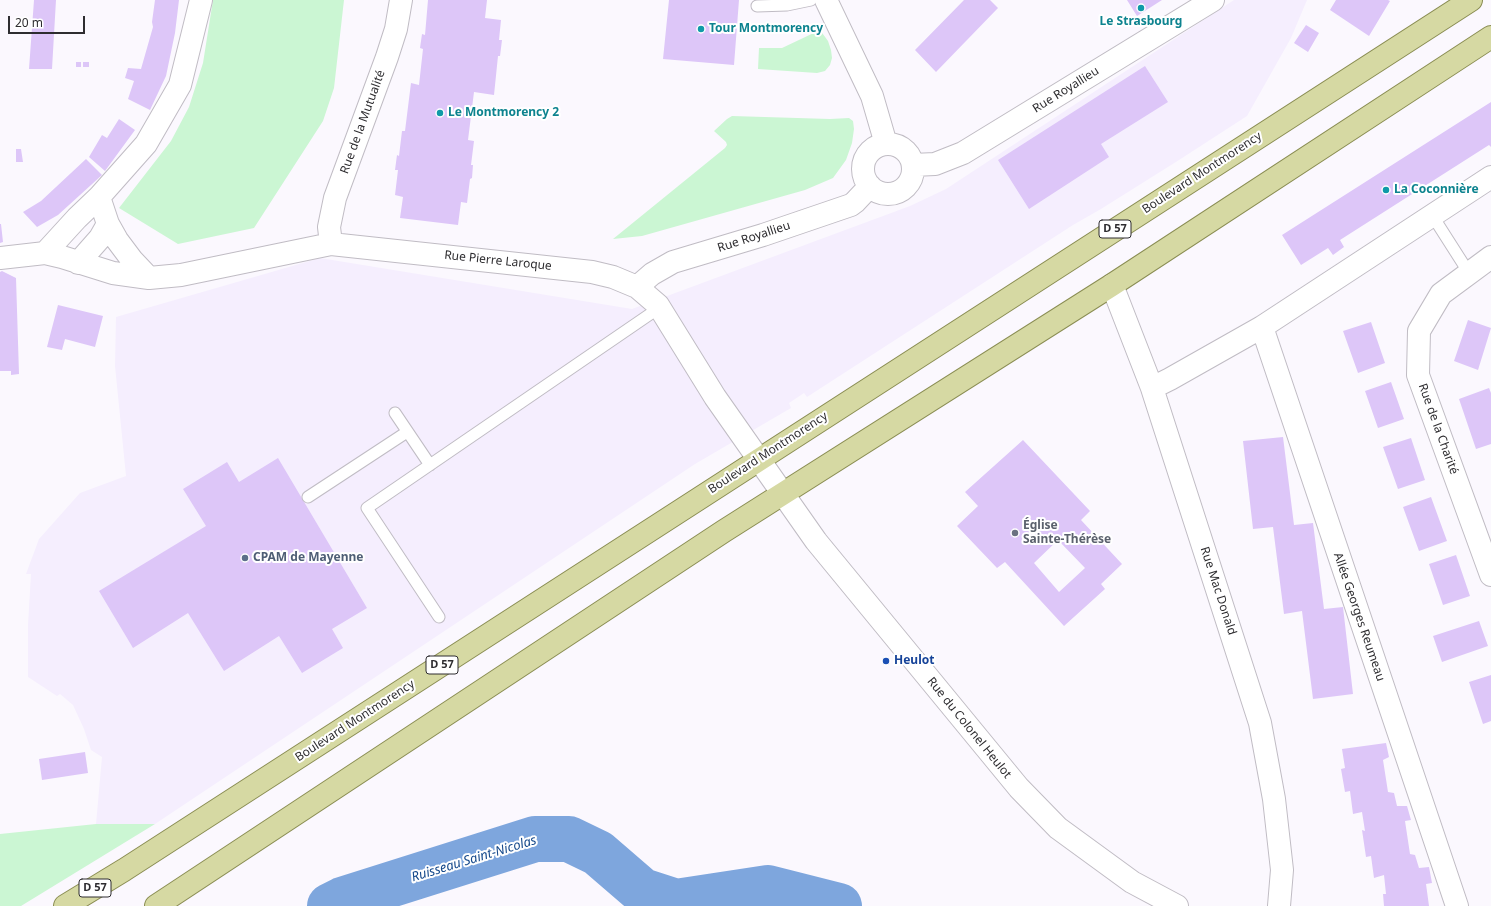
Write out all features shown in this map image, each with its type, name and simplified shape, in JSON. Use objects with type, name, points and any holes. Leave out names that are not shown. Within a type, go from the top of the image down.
[{"type":"main road","name":"Boulevard Montmorency","points":[[65,906],[124,870],[1471,0]]},
{"type":"main road","points":[[156,906],[782,494],[1112,285],[1491,37]]},
{"type":"street","points":[[0,258],[45,253],[77,218],[99,197],[146,144],[180,85],[201,0]]},
{"type":"street","name":"Rue de la Mutualité","points":[[331,244],[328,226],[335,198],[387,58],[396,29],[401,0]]},
{"type":"street","points":[[826,0],[872,96],[886,144]]},
{"type":"street","name":"Rue Royallieu","points":[[913,165],[935,164],[963,153],[1213,0]]},
{"type":"street","points":[[886,144],[893,144],[904,149],[910,155],[913,165],[913,172],[910,182],[899,192],[892,194],[883,194],[870,186],[864,173],[865,160],[872,150],[886,144]]},
{"type":"street","points":[[1152,388],[1262,327],[1491,176]]},
{"type":"street","name":"Rue Royallieu","points":[[637,287],[652,274],[673,262],[763,236],[851,205],[870,186]]},
{"type":"street","points":[[99,197],[108,224],[117,240],[132,260],[149,278]]},
{"type":"street","points":[[78,263],[100,238],[108,224]]},
{"type":"street","name":"Rue Pierre Laroque","points":[[45,253],[113,273],[149,278],[181,275],[331,244],[592,272],[613,277],[637,287],[659,308],[715,396],[759,459]]},
{"type":"street","name":"Rue de la Charité","points":[[1491,257],[1441,294],[1419,331],[1418,376],[1491,575]]},
{"type":"street","name":"Rue Mac Donald","points":[[1112,285],[1152,388],[1260,723],[1274,799],[1282,870],[1279,906]]},
{"type":"street","name":"Allée Georges Reumeau","points":[[1262,327],[1457,906]]},
{"type":"street","name":"Rue du Colonel Heulot","points":[[759,459],[816,541],[1019,788],[1058,828],[1132,882],[1177,906]]},
{"type":"lane","points":[[757,6],[787,5],[811,0]]},
{"type":"lane","points":[[1432,215],[1469,273]]},
{"type":"lane","points":[[439,617],[367,508],[659,308]]},
{"type":"lane","points":[[395,413],[430,464]]},
{"type":"lane","points":[[308,497],[407,432]]},
{"type":"shaded area","points":[[1234,0],[1307,0],[1291,38],[1247,116],[1101,209],[1073,225],[807,397],[804,393],[789,403],[791,408],[695,464],[155,824],[96,824],[102,757],[91,750],[84,729],[73,705],[60,694],[57,696],[28,677],[28,625],[31,574],[26,574],[39,539],[80,493],[126,476],[115,366],[116,317],[320,258],[632,309],[910,206],[946,189]]},
{"type":"green space","points":[[213,0],[344,0],[334,88],[323,121],[254,228],[178,244],[119,208],[171,141],[189,107],[203,63]]},
{"type":"green space","points":[[820,30],[828,41],[832,58],[830,65],[825,71],[817,73],[758,69],[759,48],[782,48]]},
{"type":"green space","points":[[732,116],[830,119],[849,118],[853,121],[854,129],[852,143],[846,160],[833,178],[805,190],[642,236],[613,239],[725,148],[727,145],[726,142],[714,131]]},
{"type":"green space","points":[[96,824],[155,824],[21,906],[0,906],[0,834]]},
{"type":"building","points":[[34,0],[56,0],[52,69],[29,69]]},
{"type":"building","points":[[155,0],[179,0],[175,33],[166,76],[150,110],[128,99],[134,81],[125,78],[128,68],[141,69],[153,27],[152,22]]},
{"type":"building","name":"Le Montmorency 2","points":[[428,0],[487,0],[485,18],[501,20],[499,40],[502,40],[500,56],[498,56],[494,95],[474,92],[468,140],[474,141],[471,165],[473,165],[472,178],[470,179],[467,203],[461,202],[458,225],[400,218],[403,197],[395,195],[398,170],[395,170],[397,155],[399,156],[402,131],[405,131],[411,83],[419,85],[423,49],[420,48],[422,34],[425,35]]},
{"type":"building","name":"Tour Montmorency","points":[[669,0],[739,0],[734,65],[663,59]]},
{"type":"building","points":[[964,0],[990,0],[998,8],[936,72],[915,50]]},
{"type":"building","name":"Le Strasbourg","points":[[1127,0],[1162,0],[1137,16]]},
{"type":"building","points":[[1336,0],[1390,1],[1369,36],[1330,10]]},
{"type":"building","points":[[1306,25],[1319,33],[1308,52],[1294,43]]},
{"type":"building","points":[[76,62],[81,62],[81,67],[76,67]]},
{"type":"building","points":[[83,62],[89,62],[89,67],[83,67]]},
{"type":"building","points":[[1145,66],[1168,102],[1101,144],[1109,157],[1029,209],[998,160]]},
{"type":"building","name":"La Coconnière","points":[[1491,102],[1491,147],[1489,145],[1340,240],[1344,247],[1333,255],[1328,248],[1301,265],[1282,235]]},
{"type":"building","points":[[119,119],[135,130],[105,171],[89,157],[102,135],[107,138]]},
{"type":"building","points":[[16,149],[21,149],[23,162],[16,162]]},
{"type":"building","points":[[86,159],[102,175],[58,215],[37,227],[23,212],[41,201]]},
{"type":"building","points":[[0,224],[3,242],[0,243]]},
{"type":"building","points":[[2,271],[16,278],[19,374],[11,375],[11,371],[0,371],[0,272]]},
{"type":"building","points":[[58,305],[103,316],[95,347],[65,339],[62,350],[47,347]]},
{"type":"building","points":[[1468,320],[1491,328],[1478,370],[1454,361]]},
{"type":"building","points":[[1371,322],[1385,363],[1358,373],[1343,331]]},
{"type":"building","points":[[1391,382],[1404,419],[1378,428],[1365,391]]},
{"type":"building","points":[[1489,388],[1491,393],[1491,444],[1476,449],[1459,399]]},
{"type":"building","points":[[1283,437],[1294,525],[1313,523],[1324,609],[1343,607],[1353,694],[1313,699],[1302,611],[1284,614],[1273,527],[1253,529],[1243,441]]},
{"type":"building","points":[[1411,438],[1425,480],[1398,489],[1383,447]]},
{"type":"building","name":"Église Sainte-Thérèse","points":[[1023,440],[1090,511],[1081,520],[1122,564],[1101,584],[1105,589],[1064,626],[1005,562],[997,568],[957,526],[978,506],[965,492]],"holes":[[[1058,540],[1085,568],[1059,592],[1034,563]]]},
{"type":"building","name":"CPAM de Mayenne","points":[[278,458],[367,608],[332,629],[343,648],[302,673],[279,636],[224,671],[188,613],[133,648],[99,591],[206,526],[183,489],[227,462],[239,482]]},
{"type":"building","points":[[1431,497],[1447,541],[1419,551],[1403,507]]},
{"type":"building","points":[[1456,555],[1470,596],[1443,605],[1429,564]]},
{"type":"building","points":[[1479,621],[1488,646],[1442,662],[1433,636]]},
{"type":"building","points":[[1491,675],[1491,721],[1483,724],[1469,682]]},
{"type":"building","points":[[1386,743],[1389,757],[1383,760],[1388,792],[1394,793],[1397,806],[1407,806],[1411,820],[1405,821],[1410,854],[1415,855],[1419,868],[1429,867],[1432,883],[1426,884],[1429,906],[1384,906],[1383,894],[1386,894],[1384,875],[1374,878],[1371,856],[1366,857],[1362,830],[1365,831],[1362,812],[1353,814],[1350,791],[1345,792],[1341,769],[1345,768],[1342,749]]},
{"type":"building","points":[[85,752],[88,773],[42,780],[39,759]]},
{"type":"waterway","name":"Ruisseau Saint-Nicolas","points":[[330,906],[342,900],[535,839],[569,839],[598,853],[642,891],[676,902],[768,888],[839,906]]},
{"type":"place","name":"Le Strasbourg","points":[[1141,8]]},
{"type":"place","name":"Tour Montmorency","points":[[701,29]]},
{"type":"place","name":"Le Montmorency 2","points":[[440,113]]},
{"type":"place","name":"La Coconnière","points":[[1386,190]]},
{"type":"place","name":"Église Sainte-Thérèse","points":[[1015,533]]},
{"type":"place","name":"CPAM de Mayenne","points":[[245,558]]},
{"type":"place","name":"Heulot","points":[[886,661]]}]
